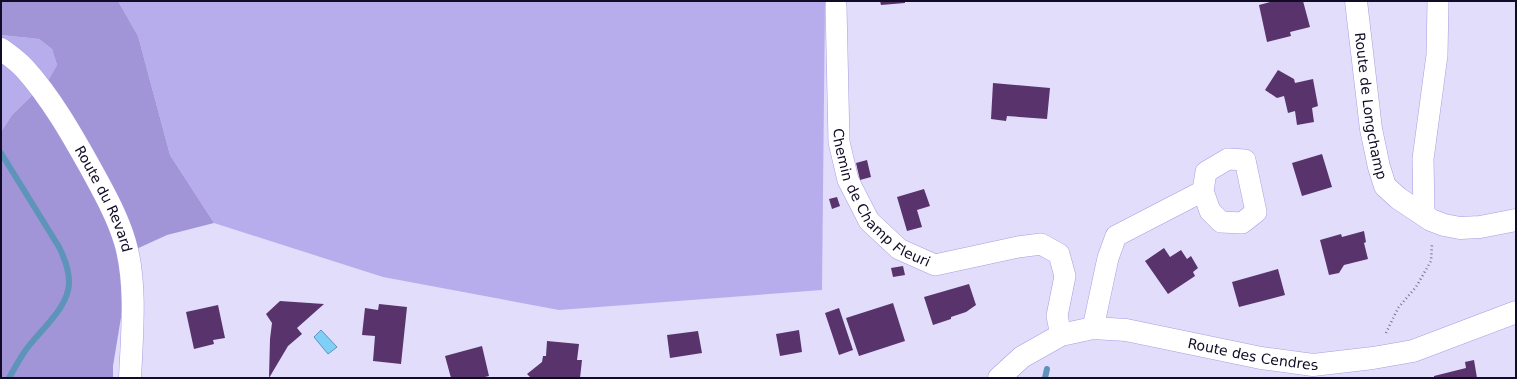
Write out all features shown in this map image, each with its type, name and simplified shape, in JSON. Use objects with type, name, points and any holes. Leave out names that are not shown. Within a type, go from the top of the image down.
[{"type":"street","name":"Route de Longchamp","points":[[1356,1],[1371,129],[1379,167],[1385,186],[1398,198],[1428,217]]},
{"type":"street","points":[[1438,1],[1438,56],[1423,159],[1428,217],[1444,225],[1460,228],[1480,227],[1516,220]]},
{"type":"street","name":"Chemin de Champ Fleuri","points":[[836,6],[839,142],[848,180],[869,221],[899,249],[935,265],[1018,247],[1040,244],[1059,254],[1066,276],[1057,316],[1061,335]]},
{"type":"street","name":"Route du Revard","points":[[1,49],[23,67],[43,91],[73,137],[108,199],[125,242],[132,282],[130,378]]},
{"type":"street","points":[[1093,328],[1108,258],[1116,236],[1203,191]]},
{"type":"street","name":"Route des Cendres","points":[[999,378],[1022,357],[1061,335],[1093,328],[1126,330],[1262,358],[1314,371],[1413,351],[1516,312]]},
{"type":"path","points":[[1373,358],[1398,308],[1416,287],[1431,261],[1433,236],[1428,217]]},
{"type":"shaded area","points":[[1,1],[118,1],[138,36],[170,155],[214,223],[167,235],[132,251],[113,366],[113,378],[1,378],[1,132],[12,115],[49,79],[57,65],[52,49],[39,39],[1,35]]},
{"type":"shaded area","points":[[118,1],[825,1],[822,290],[559,310],[383,277],[214,223],[170,155],[138,36]]},
{"type":"shaded area","points":[[1,35],[39,39],[52,49],[57,65],[49,79],[12,115],[1,132]]},
{"type":"water","points":[[321,330],[337,347],[328,354],[314,337]]},
{"type":"building","points":[[880,1],[905,1],[905,3],[881,5]]},
{"type":"building","points":[[1274,1],[1303,1],[1310,27],[1290,32],[1291,36],[1267,42],[1259,5]]},
{"type":"building","points":[[1278,70],[1294,79],[1295,83],[1313,79],[1318,106],[1312,108],[1314,122],[1297,125],[1295,111],[1288,113],[1284,96],[1277,98],[1265,90]]},
{"type":"building","points":[[993,83],[1050,88],[1047,119],[1007,116],[1006,121],[991,119]]},
{"type":"building","points":[[1322,154],[1332,187],[1302,196],[1292,163]]},
{"type":"building","points":[[867,160],[871,177],[860,180],[856,163]]},
{"type":"building","points":[[924,189],[930,206],[917,210],[922,227],[907,231],[897,197]]},
{"type":"building","points":[[837,197],[840,206],[832,209],[829,199]]},
{"type":"building","points":[[1364,231],[1366,242],[1364,243],[1368,259],[1344,265],[1339,273],[1329,275],[1320,240],[1341,234],[1342,237]]},
{"type":"building","points":[[1164,248],[1170,257],[1181,250],[1187,259],[1191,256],[1198,268],[1193,272],[1195,276],[1168,294],[1145,261]]},
{"type":"building","points":[[903,266],[905,275],[893,277],[891,268]]},
{"type":"building","points":[[1278,269],[1285,295],[1239,307],[1232,282]]},
{"type":"building","points":[[969,284],[976,305],[966,312],[951,317],[951,319],[933,325],[924,297]]},
{"type":"building","points":[[280,301],[324,304],[297,328],[302,334],[288,346],[269,378],[272,323],[266,314]]},
{"type":"building","points":[[893,303],[905,341],[859,356],[846,318]]},
{"type":"building","points":[[379,304],[407,307],[401,364],[373,361],[375,336],[362,335],[365,308],[378,310]]},
{"type":"building","points":[[218,305],[225,338],[213,340],[214,344],[194,349],[186,312]]},
{"type":"building","points":[[839,308],[853,350],[839,355],[825,313]]},
{"type":"building","points":[[799,330],[802,352],[780,356],[776,334]]},
{"type":"building","points":[[698,331],[702,353],[670,358],[667,335]]},
{"type":"building","points":[[547,341],[579,344],[577,360],[582,360],[580,378],[531,378],[527,374],[542,362],[543,356],[546,356]]},
{"type":"building","points":[[482,346],[489,376],[481,378],[451,378],[445,356]]},
{"type":"building","points":[[1474,360],[1477,378],[1434,378],[1434,376],[1466,368],[1465,362]]},
{"type":"waterway","points":[[1,153],[59,247],[66,264],[69,282],[68,291],[59,310],[25,351],[9,378]]},
{"type":"waterway","points":[[1045,378],[1047,369]]}]
